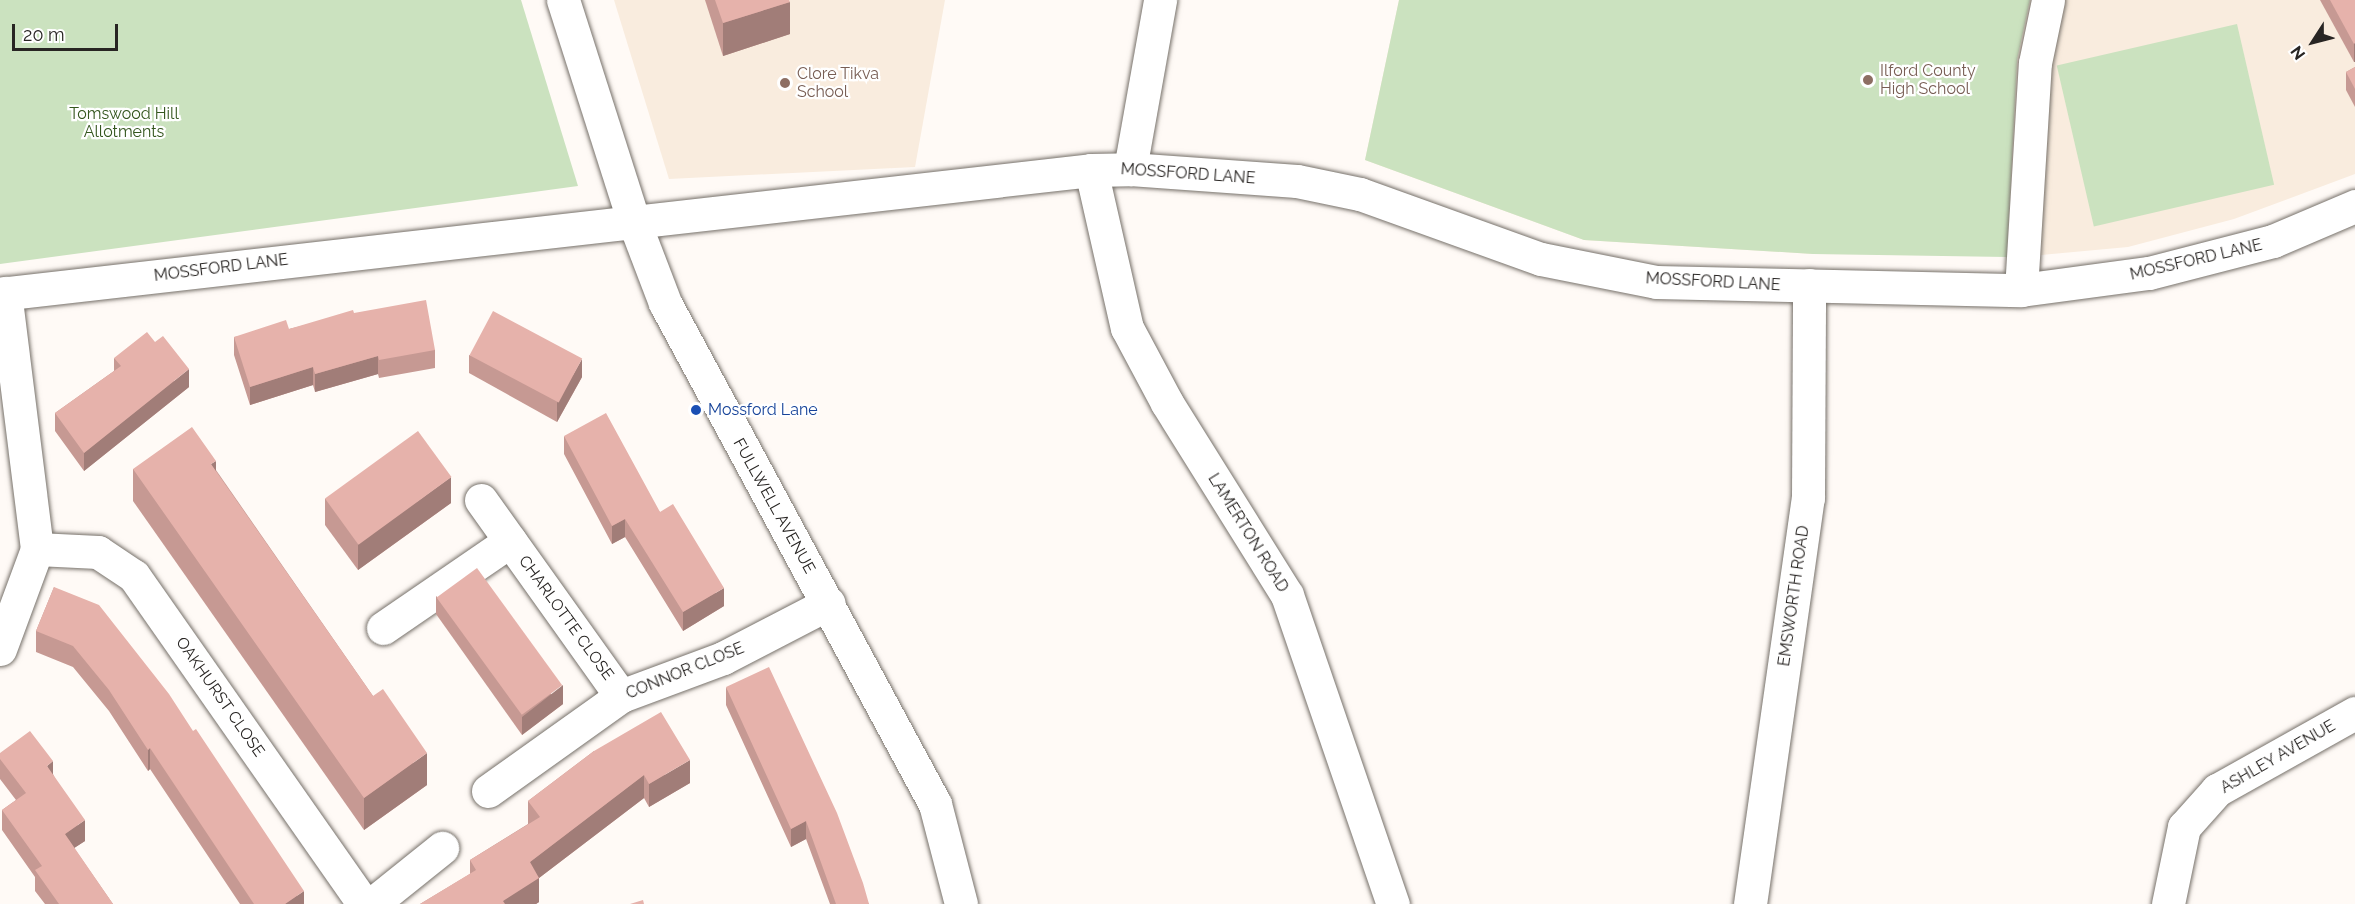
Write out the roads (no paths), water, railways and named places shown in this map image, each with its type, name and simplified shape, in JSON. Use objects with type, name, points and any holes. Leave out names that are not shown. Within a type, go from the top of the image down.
[{"type":"street","name":"FULLWELL AVENUE","points":[[564,0],[633,219],[664,303],[829,603],[935,804],[961,904]]},
{"type":"street","points":[[1130,169],[1160,0]]},
{"type":"street","points":[[2021,290],[2035,63],[2048,0]]},
{"type":"street","name":"MOSSFORD LANE","points":[[2,294],[633,219],[1091,170],[1130,169],[1297,181],[1360,194],[1541,259],[1656,282],[2021,290],[2149,273],[2274,241],[2355,206]]},
{"type":"street","name":"LAMERTON ROAD","points":[[1091,170],[1127,328],[1167,404],[1287,595],[1392,904]]},
{"type":"street","name":"EMSWORTH ROAD","points":[[1750,904],[1808,498],[1809,285]]},
{"type":"street","points":[[0,649],[37,549],[2,294]]},
{"type":"street","name":"CHARLOTTE CLOSE","points":[[481,500],[621,696]]},
{"type":"street","name":"CHARLOTTE CLOSE","points":[[383,628],[510,541]]},
{"type":"street","name":"OAKHURST CLOSE","points":[[37,549],[98,552],[134,576],[364,904]]},
{"type":"street","name":"CONNOR CLOSE","points":[[488,790],[621,696],[723,658],[829,603]]},
{"type":"street","name":"ASHLEY AVENUE","points":[[2168,904],[2184,827],[2217,790],[2355,713]]},
{"type":"street","points":[[372,904],[442,848]]},
{"type":"place","name":"Ilford County High School","points":[[1868,80]]},
{"type":"place","name":"Clore Tikva School","points":[[785,83]]},
{"type":"place","name":"Mossford Lane","points":[[696,410]]},
{"type":"park label","name":"Tomswood Hill Allotments","points":[[124,123]]}]
